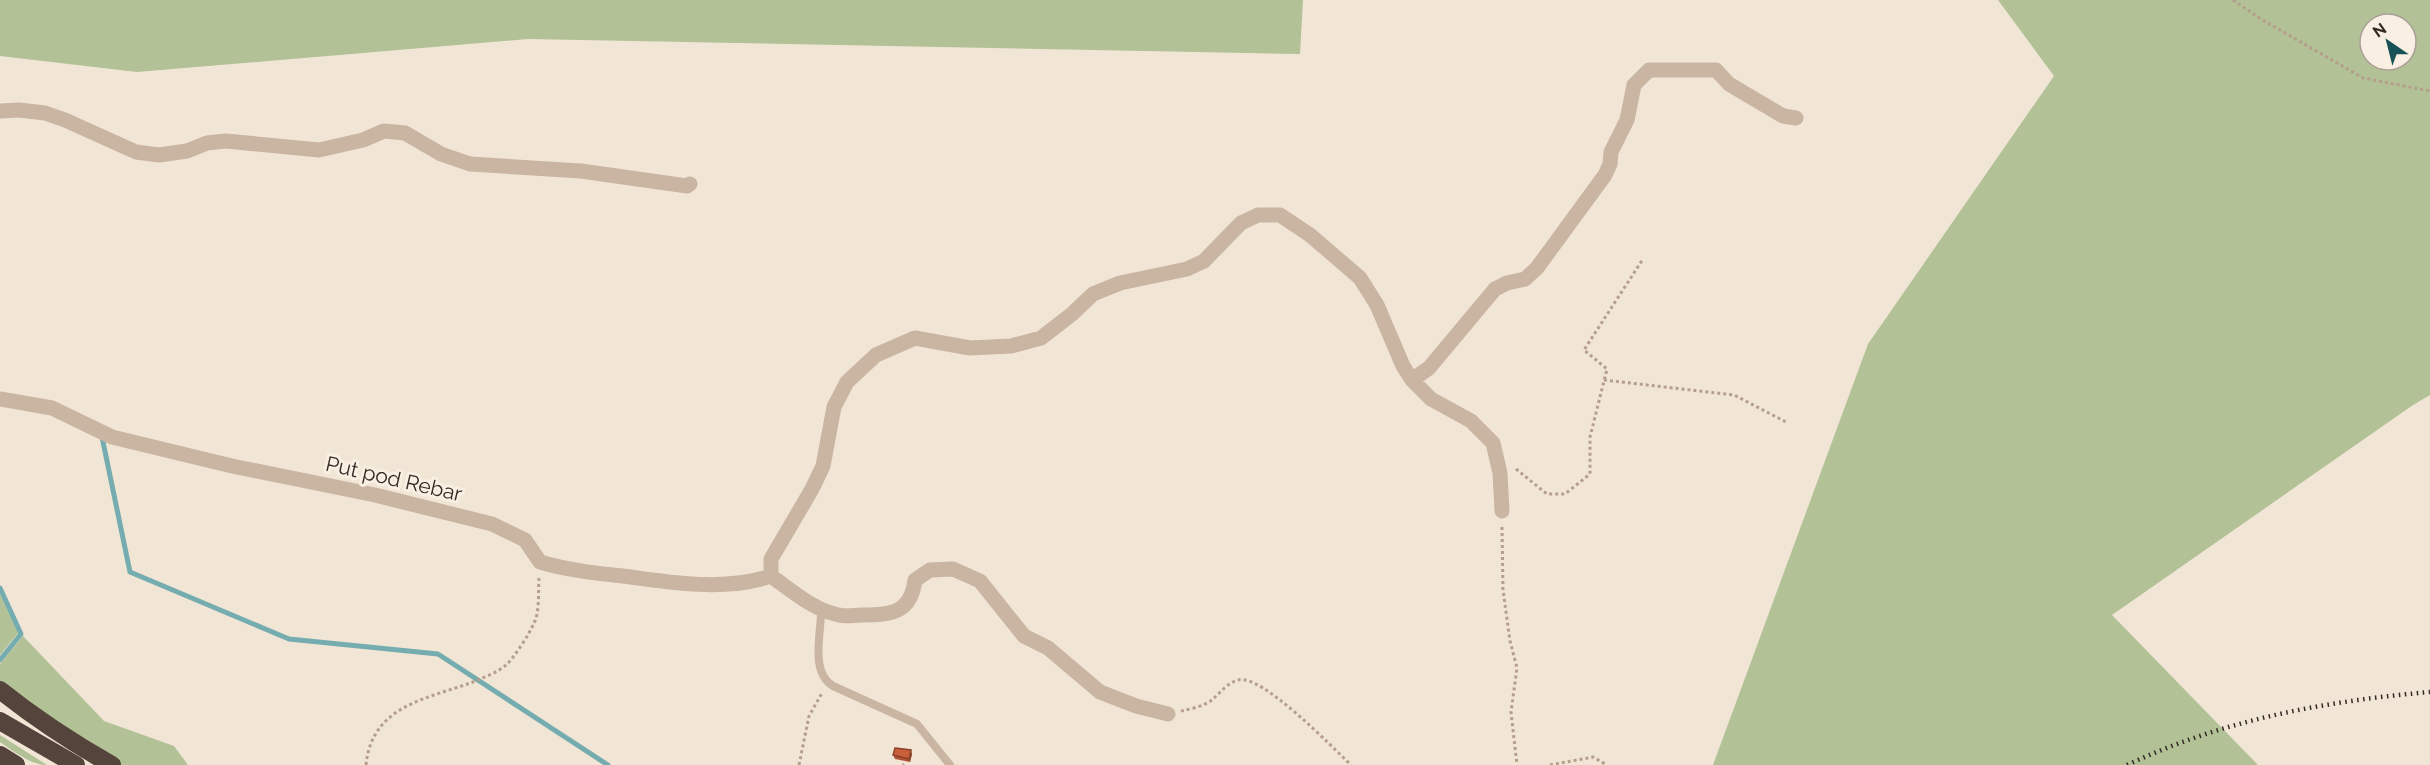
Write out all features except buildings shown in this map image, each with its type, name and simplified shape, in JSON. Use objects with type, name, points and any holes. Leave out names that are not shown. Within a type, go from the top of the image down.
[{"type":"highway","points":[[0,690],[63,735],[112,765]]},
{"type":"highway","points":[[0,721],[76,765]]},
{"type":"highway","points":[[0,755],[16,765]]},
{"type":"street","points":[[1412,380],[1429,368],[1495,289],[1525,279],[1537,268],[1605,175],[1610,164],[1611,152],[1627,120],[1634,85],[1649,70],[1716,70],[1729,84],[1783,116],[1796,118]]},
{"type":"street","points":[[0,111],[19,110],[45,113],[136,152],[159,155],[187,152],[207,143],[226,141],[319,150],[363,140],[384,132],[405,133],[441,154],[470,164],[582,171],[687,186],[690,184]]},
{"type":"street","points":[[771,576],[771,559],[823,466],[834,407],[847,382],[876,355],[915,338],[970,348],[1011,346],[1041,338],[1072,315],[1093,294],[1120,283],[1187,269],[1204,261],[1241,223],[1258,215],[1280,215],[1310,235],[1360,278],[1377,305],[1403,366],[1412,380],[1431,399],[1471,421],[1493,443],[1500,473],[1502,510]]},
{"type":"street","name":"Put pod Rebar","points":[[0,399],[52,408],[112,437],[232,466],[375,495],[492,524],[525,540],[540,562]]},
{"type":"street","points":[[540,562],[563,569],[645,579],[714,584],[754,582],[771,576]]},
{"type":"street","points":[[771,576],[809,603],[839,615],[884,615],[902,609],[913,596],[915,580],[930,570],[953,569],[980,582],[1024,636],[1048,648],[1075,668],[1100,692],[1136,706],[1168,714]]},
{"type":"lane","points":[[821,608],[822,627],[818,657],[821,674],[829,684],[917,724],[950,765]]},
{"type":"path","points":[[2233,0],[2260,20],[2363,78],[2430,91]]},
{"type":"path","points":[[1496,454],[1547,494],[1565,494],[1590,474],[1590,437],[1607,369],[1584,350],[1643,259]]},
{"type":"path","points":[[1604,380],[1734,395],[1788,423]]},
{"type":"path","points":[[1502,510],[1503,590],[1510,641],[1517,668],[1511,712],[1517,765]]},
{"type":"path","points":[[366,765],[368,747],[379,728],[396,712],[418,699],[489,676],[507,665],[535,622],[540,562]]},
{"type":"path","points":[[1168,714],[1210,702],[1229,684],[1239,680],[1248,680],[1270,692],[1328,741],[1352,765]]},
{"type":"path","points":[[799,765],[809,716],[813,706],[829,684]]},
{"type":"path","points":[[1551,765],[1593,758],[1607,765]]},
{"type":"green space","points":[[0,0],[1303,0],[1300,54],[528,39],[137,72],[0,56]]},
{"type":"green space","points":[[1998,0],[2430,0],[2430,395],[2112,615],[2258,765],[1713,765],[1868,344],[2054,76]]},
{"type":"green space","points":[[0,594],[18,633],[0,655]]},
{"type":"green space","points":[[23,636],[104,721],[174,746],[188,765],[121,765],[0,684],[0,664]]},
{"type":"green space","points":[[0,735],[47,765],[34,763],[17,753],[0,742]]},
{"type":"waterway","points":[[102,437],[130,572],[289,639],[438,654],[608,765]]},
{"type":"waterway","points":[[0,588],[21,634],[0,660]]},
{"type":"railway","points":[[2127,765],[2163,749],[2237,724],[2313,707],[2430,692]]}]
